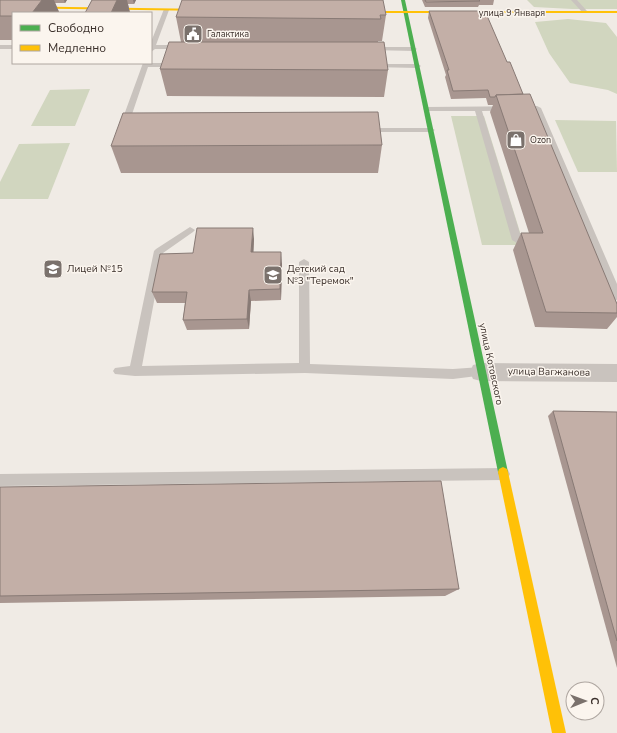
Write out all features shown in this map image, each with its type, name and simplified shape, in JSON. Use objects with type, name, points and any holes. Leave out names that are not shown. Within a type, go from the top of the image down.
[{"type":"street","name":"улица Котовского","points":[[403,0],[559,733]]},
{"type":"street","points":[[0,7],[93,4],[166,10],[220,10]]},
{"type":"street","name":"улица 9 Января","points":[[344,12],[617,12]]},
{"type":"street","name":"улица Вагжанова","points":[[481,372],[617,373]]},
{"type":"lane","points":[[574,0],[585,12]]},
{"type":"lane","points":[[152,45],[166,10]]},
{"type":"lane","points":[[0,47],[12,47]]},
{"type":"lane","points":[[152,48],[184,47]]},
{"type":"lane","points":[[365,48],[414,49]]},
{"type":"lane","points":[[131,129],[123,129],[146,64],[185,65]]},
{"type":"lane","points":[[368,66],[418,66]]},
{"type":"lane","points":[[427,109],[538,108],[617,296]]},
{"type":"lane","points":[[478,109],[517,240]]},
{"type":"lane","points":[[357,130],[431,130]]},
{"type":"lane","points":[[135,371],[159,251],[190,230]]},
{"type":"lane","points":[[304,262],[305,368]]},
{"type":"lane","points":[[119,371],[305,368],[453,374],[481,372]]},
{"type":"lane","points":[[0,480],[504,474]]},
{"type":"green space","points":[[527,0],[617,0],[617,9],[534,7]]},
{"type":"green space","points":[[568,19],[606,23],[617,37],[617,94],[608,90],[570,83],[549,53],[535,22]]},
{"type":"green space","points":[[90,89],[75,126],[31,126],[50,90]]},
{"type":"green space","points":[[451,116],[484,116],[524,245],[482,245]]},
{"type":"green space","points":[[555,120],[616,121],[617,172],[578,172]]},
{"type":"green space","points":[[70,143],[48,199],[0,199],[0,182],[19,144]]},
{"type":"building","points":[[0,0],[42,0],[33,12],[12,12],[12,16],[0,16]]},
{"type":"building","points":[[92,0],[117,0],[111,12],[86,12]]},
{"type":"building","points":[[182,0],[383,0],[386,15],[380,15],[381,19],[176,17]]},
{"type":"building","points":[[425,0],[479,0],[480,1],[426,2]]},
{"type":"building","points":[[429,11],[485,11],[507,62],[510,62],[523,94],[496,95],[495,97],[490,97],[488,90],[453,91],[447,70],[449,70]]},
{"type":"building","points":[[169,42],[384,42],[388,70],[160,69]]},
{"type":"building","points":[[530,94],[617,304],[617,313],[546,312],[521,233],[543,233],[496,95]]},
{"type":"building","points":[[378,112],[382,145],[111,146],[123,113]]},
{"type":"building","points":[[197,228],[253,228],[251,252],[281,252],[280,289],[249,290],[247,319],[183,320],[187,292],[152,292],[160,254],[193,253]]},
{"type":"building","points":[[553,411],[617,412],[617,641]]},
{"type":"building","points":[[441,481],[459,589],[0,596],[0,487]]},
{"type":"traffic: fast","points":[[403,0],[503,472]]},
{"type":"traffic: slow","points":[[0,7],[209,10]]},
{"type":"traffic: slow","points":[[355,12],[617,12]]},
{"type":"traffic: slow","points":[[503,472],[559,733]]},
{"type":"place","name":"Галактика","points":[[193,34]]},
{"type":"place","name":"Ozon","points":[[516,140]]},
{"type":"place","name":"Лицей №15","points":[[53,269]]},
{"type":"place","name":"Детский сад №3 \"Теремок\"","points":[[273,275]]}]
